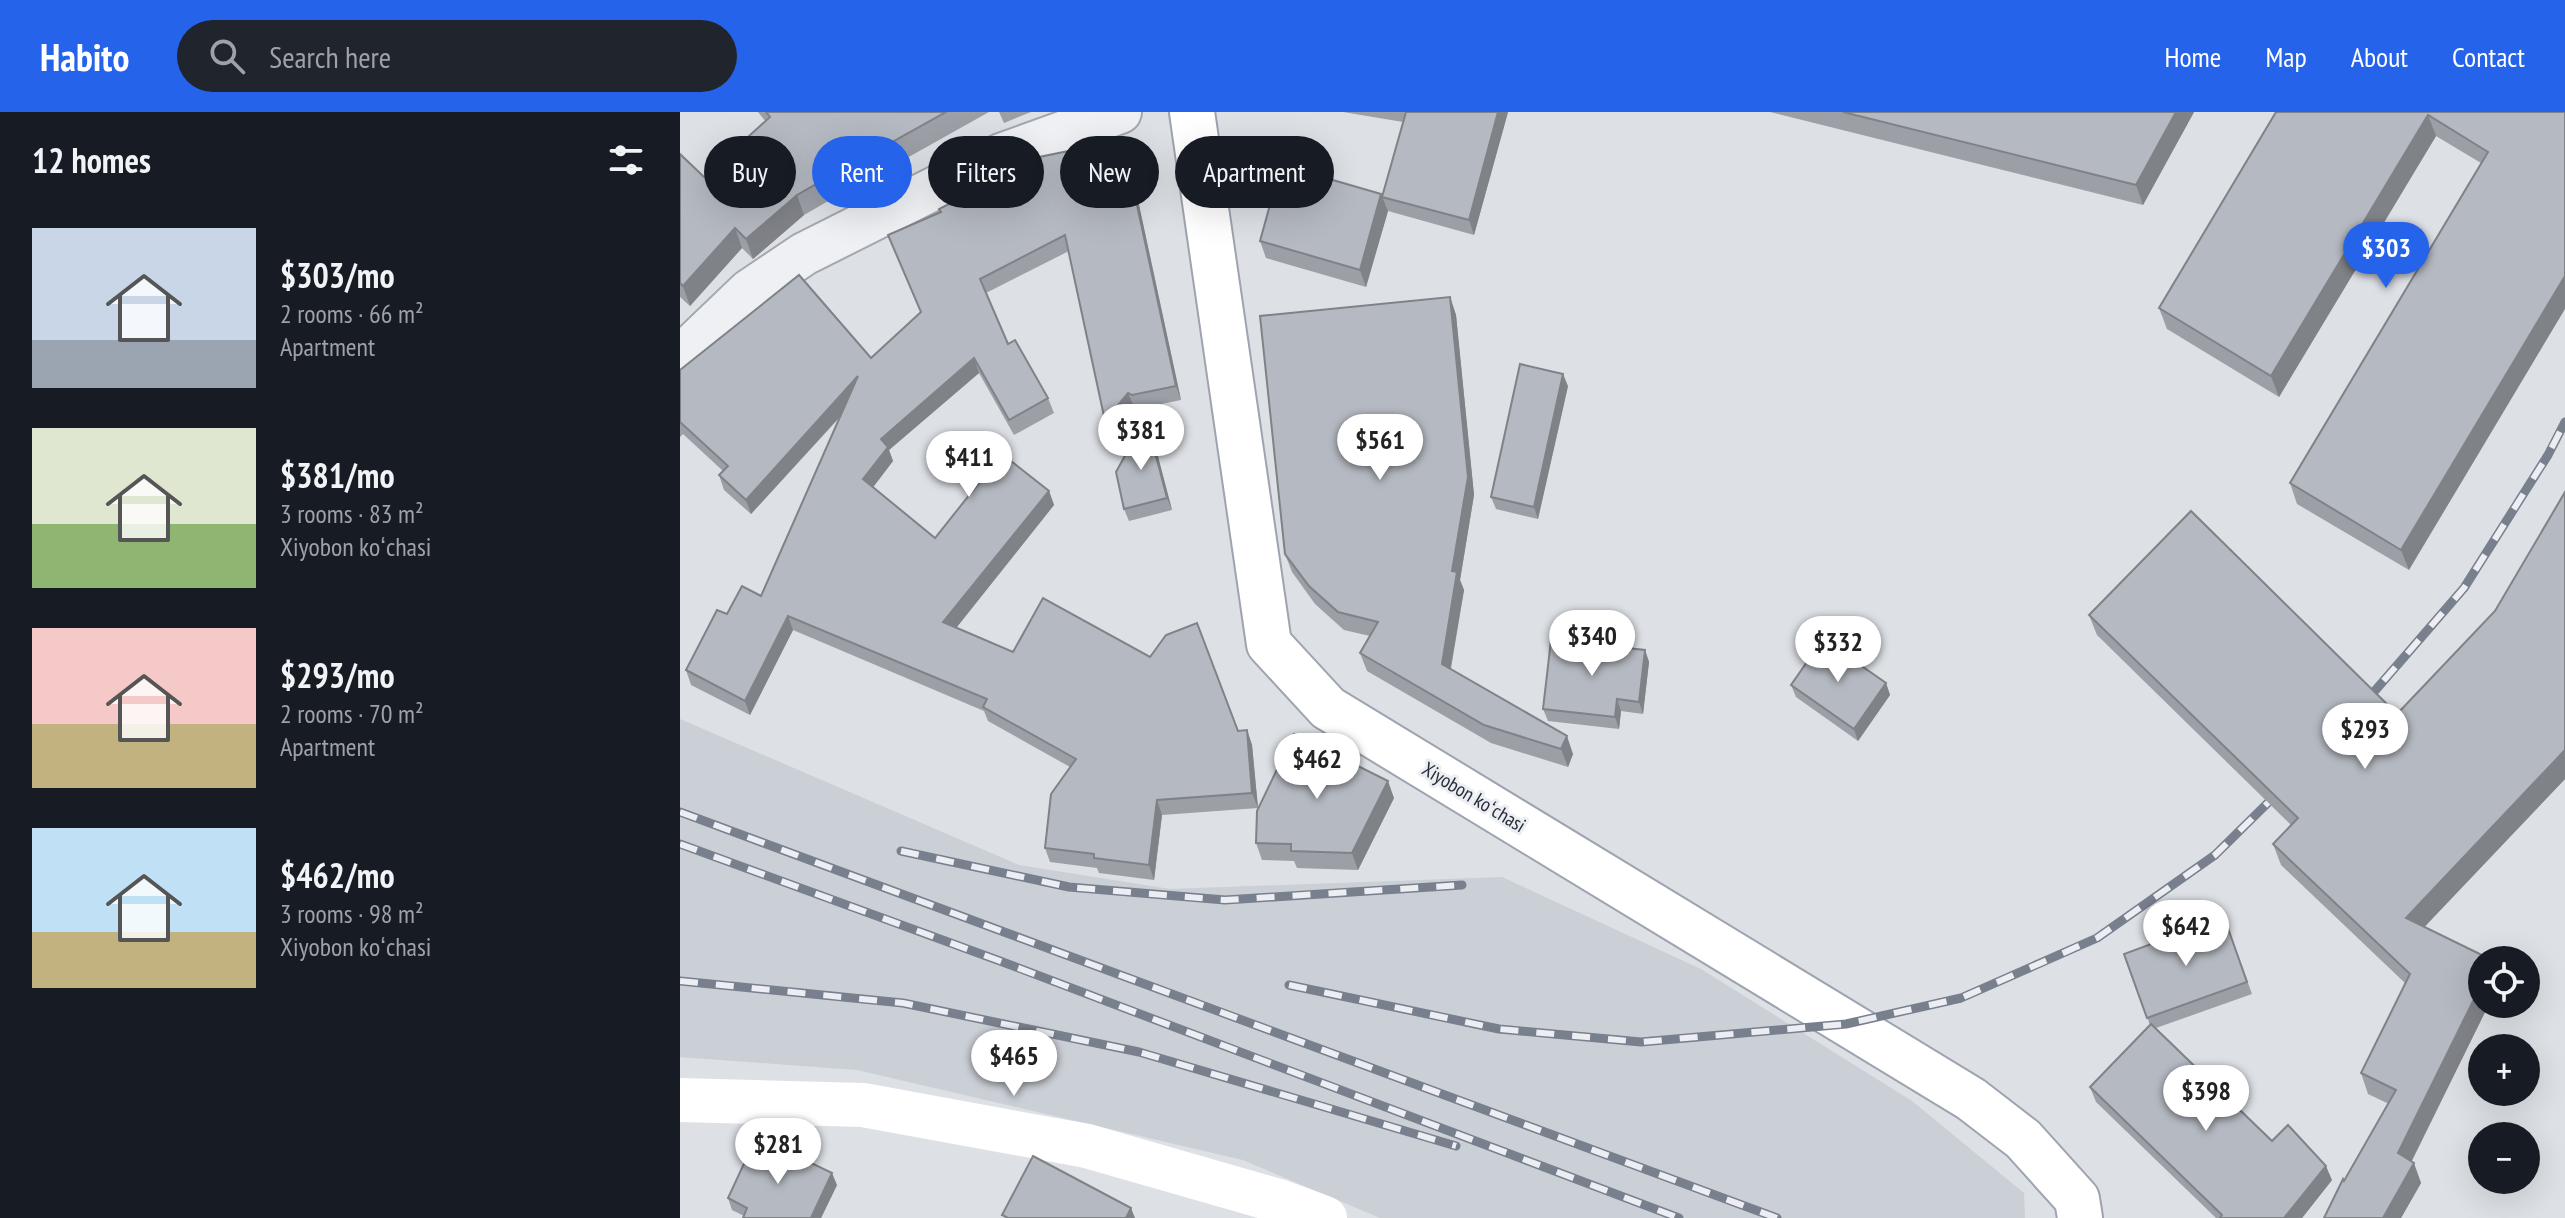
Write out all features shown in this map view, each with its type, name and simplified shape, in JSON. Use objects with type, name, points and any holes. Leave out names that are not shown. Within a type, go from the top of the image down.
[{"type":"main road","name":"Xiyobon koʻchasi","points":[[1192,112],[1269,644],[1328,708],[1971,1099],[2023,1139],[2077,1199],[2080,1218]]},
{"type":"main road","points":[[680,1100],[863,1105],[1087,1146],[1282,1202],[1325,1218]]},
{"type":"street","points":[[680,357],[749,291],[804,254],[1001,155],[1120,112]]},
{"type":"shaded area","points":[[680,719],[1019,865],[1170,889],[1502,877],[1701,969],[1912,1101],[2024,1193],[2025,1218],[1380,1218],[1243,1160],[857,1070],[680,1057]]},
{"type":"building","points":[[766,112],[946,112],[903,136],[812,136],[812,186],[796,196],[796,136],[749,136],[770,117]]},
{"type":"building","points":[[1406,112],[1498,112],[1469,220],[1382,197]]},
{"type":"building","points":[[1843,112],[2176,112],[2136,185]]},
{"type":"building","points":[[2276,112],[2565,112],[2565,276],[2401,550],[2290,483],[2488,152],[2428,115],[2271,376],[2159,308]]},
{"type":"building","points":[[1060,153],[1060,208],[1138,208],[1176,386],[1132,395],[1128,393],[1105,421],[1065,235],[980,279],[1008,344],[1015,340],[1048,398],[1009,420],[974,358],[881,439],[888,447],[863,479],[935,538],[1002,454],[1049,491],[943,622],[1013,652],[1043,598],[1150,657],[1166,635],[1197,623],[1238,731],[1247,730],[1252,793],[1157,800],[1149,865],[1045,848],[1051,794],[1076,759],[983,707],[987,699],[788,616],[745,701],[686,670],[717,610],[727,614],[742,586],[761,596],[858,376],[746,500],[719,475],[728,466],[680,422],[680,370],[799,275],[871,358],[921,312],[888,235],[941,212],[941,208],[1044,208],[1044,156]]},
{"type":"building","points":[[680,154],[704,177],[704,208],[782,208],[746,239],[735,228],[683,286],[680,283]]},
{"type":"building","points":[[1334,180],[1381,194],[1360,270],[1260,241],[1269,208],[1334,208]]},
{"type":"building","points":[[1450,297],[1468,477],[1452,571],[1457,572],[1442,664],[1567,736],[1561,749],[1484,725],[1360,653],[1378,622],[1338,612],[1309,586],[1285,554],[1260,316]]},
{"type":"building","points":[[1520,364],[1563,374],[1534,507],[1491,497]]},
{"type":"building","points":[[1146,418],[1167,498],[1124,509],[1116,472]]},
{"type":"building","points":[[2565,492],[2565,750],[2406,918],[2468,948],[2468,1011],[2398,1153],[2414,1163],[2383,1218],[2324,1218],[2343,1179],[2396,1090],[2361,1073],[2410,974],[2273,844],[2298,818],[2089,615],[2191,511],[2397,714],[2495,611]]},
{"type":"building","points":[[1823,639],[1886,683],[1854,729],[1791,685]]},
{"type":"building","points":[[1551,640],[1645,650],[1639,702],[1617,699],[1615,717],[1543,709]]},
{"type":"building","points":[[1294,734],[1388,781],[1352,853],[1291,851],[1291,844],[1256,843],[1257,811]]},
{"type":"building","points":[[2224,917],[2247,982],[2147,1018],[2124,954]]},
{"type":"building","points":[[2151,1024],[2272,1141],[2288,1125],[2326,1166],[2284,1218],[2220,1218],[2222,1215],[2090,1087]]},
{"type":"building","points":[[754,1142],[795,1161],[797,1156],[832,1173],[811,1218],[743,1218],[747,1208],[728,1198]]},
{"type":"building","points":[[1033,1156],[1131,1208],[1126,1218],[1008,1218],[1002,1215]]},
{"type":"railway","points":[[2360,708],[2464,588],[2548,455],[2565,422]]},
{"type":"railway","points":[[1289,985],[1499,1029],[1641,1042],[1846,1024],[1961,998],[2097,938],[2215,855],[2285,786]]},
{"type":"railway","points":[[680,812],[1777,1218]]},
{"type":"railway","points":[[680,844],[1000,961],[1679,1218]]},
{"type":"railway","points":[[901,851],[1069,887],[1225,900],[1462,885]]},
{"type":"railway","points":[[680,981],[903,1003],[1139,1052],[1456,1146]]}]
